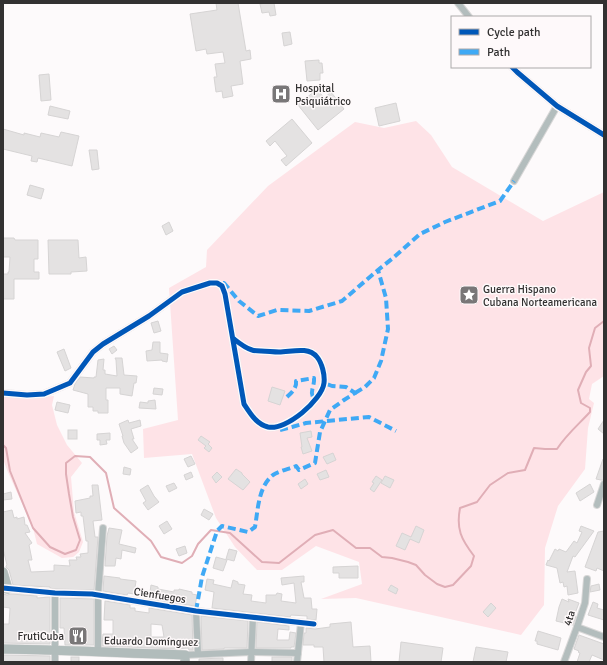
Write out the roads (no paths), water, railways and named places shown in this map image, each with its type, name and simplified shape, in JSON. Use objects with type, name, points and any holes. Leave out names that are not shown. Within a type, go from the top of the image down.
[{"type":"street","points":[[458,3],[468,16]]},
{"type":"street","points":[[513,68],[557,106],[604,135]]},
{"type":"street","points":[[514,181],[557,106]]},
{"type":"street","points":[[3,393],[27,395],[44,394],[70,383],[93,352],[103,344],[149,316],[182,292],[210,282],[217,282],[222,286],[225,294],[234,339],[244,404],[254,418],[267,427],[275,428],[284,425],[301,413],[317,398],[324,383],[324,376],[318,358],[312,352],[252,351],[234,339]]},
{"type":"street","points":[[597,505],[604,484]]},
{"type":"street","points":[[104,528],[98,595],[102,652],[107,662]]},
{"type":"street","points":[[3,572],[5,589]]},
{"type":"street","name":"4ta","points":[[564,662],[585,602],[587,579]]},
{"type":"street","name":"Cienfuegos","points":[[5,589],[92,594],[196,610],[314,624]]},
{"type":"street","points":[[55,593],[55,662]]},
{"type":"street","points":[[196,610],[198,654]]},
{"type":"street","points":[[251,662],[253,617]]},
{"type":"street","points":[[297,662],[301,623]]},
{"type":"street","points":[[577,627],[604,637]]},
{"type":"street","name":"Eduardo Domínguez","points":[[3,649],[102,652],[185,658],[198,654],[251,652],[298,653]]},
{"type":"waterway","points":[[3,445],[6,448],[10,471],[33,528],[50,547],[65,554],[76,550],[80,540],[73,517],[66,474],[66,463],[75,456],[90,457],[106,473],[114,508],[151,541],[161,557],[182,563],[192,556],[198,544],[211,530],[230,533],[262,562],[279,563],[315,535],[333,530],[356,548],[370,548],[382,557],[392,558],[416,565],[425,575],[437,584],[445,587],[453,585],[471,566],[474,556],[463,539],[459,528],[460,508],[477,502],[490,485],[508,473],[525,470],[534,448],[557,449],[568,434],[590,412],[590,408],[581,403],[578,390],[586,372],[591,366],[589,348],[595,328],[604,321]]},
{"type":"place","name":"Hospital Psiquiátrico","points":[[281,94]]},
{"type":"place","name":"Guerra Hispano Cubana Norteamericana","points":[[469,295]]},
{"type":"place","name":"FrutiCuba","points":[[78,636]]}]
